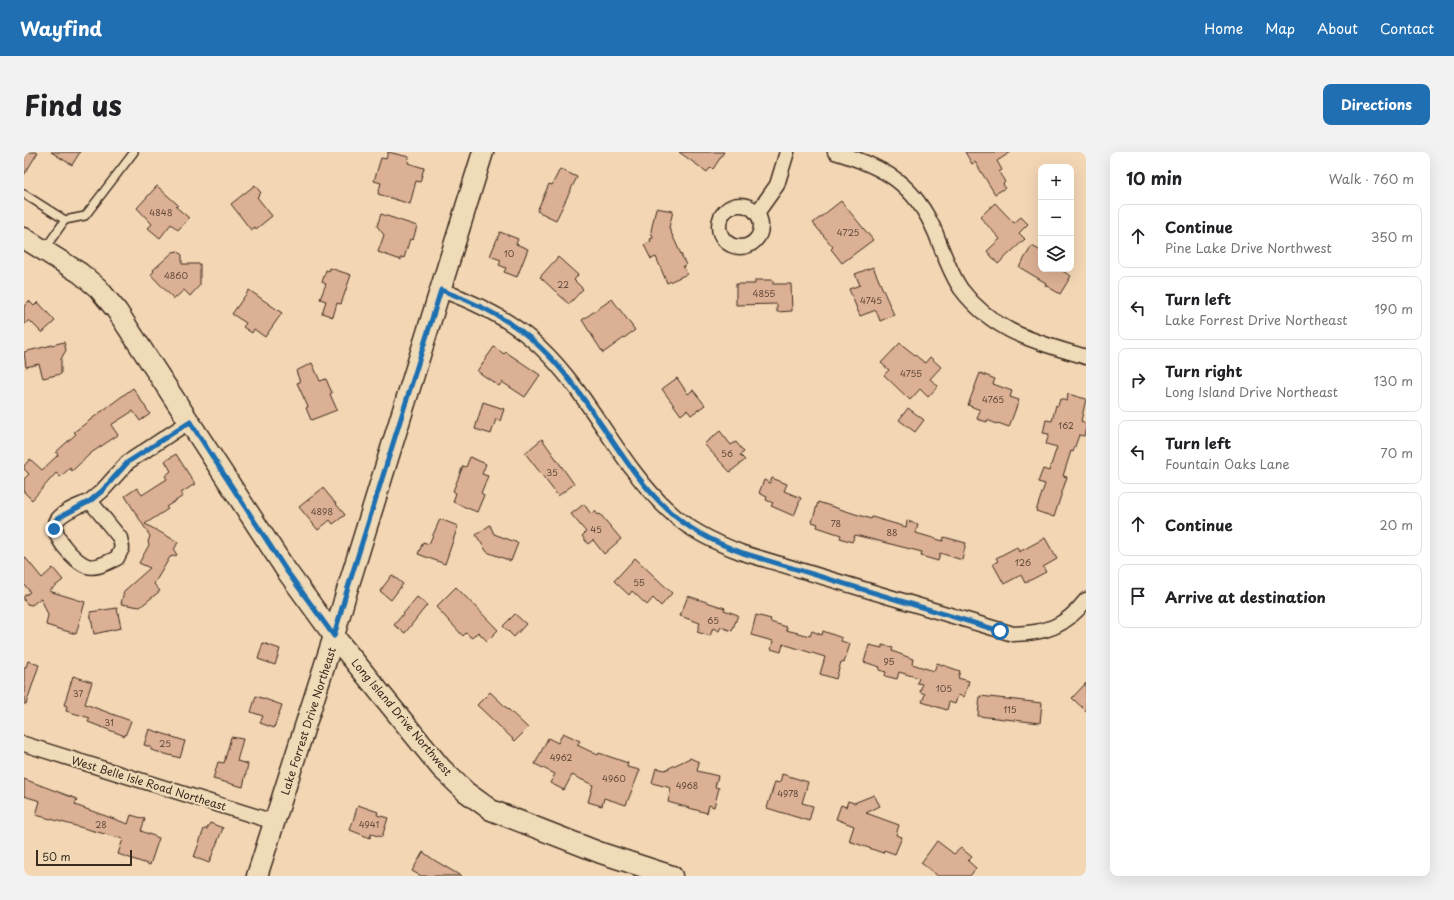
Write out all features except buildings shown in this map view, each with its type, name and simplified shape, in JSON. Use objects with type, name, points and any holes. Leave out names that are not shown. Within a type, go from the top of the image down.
[{"type":"street","name":"Lake Forrest Drive Northeast","points":[[257,876],[274,822],[284,797],[483,152]]},
{"type":"street","points":[[757,213],[777,185],[787,152]]},
{"type":"street","points":[[835,152],[865,161],[885,171],[903,184],[917,199],[929,218],[952,272],[961,288],[974,304],[999,324],[1026,339],[1086,357]]},
{"type":"street","name":"Long Island Drive Northwest","points":[[24,238],[80,273],[98,288],[136,338],[286,570],[334,636],[441,768],[466,792],[491,810],[517,822],[601,854],[672,876]]},
{"type":"street","points":[[441,290],[465,299],[492,312],[517,328],[540,347],[569,379],[648,490],[670,512],[698,533],[720,545],[1013,634],[1036,633],[1058,626],[1075,614],[1086,600]]},
{"type":"street","points":[[90,501],[120,538],[122,548],[116,558],[95,567],[88,566],[81,562],[60,541],[54,529],[56,523],[62,515],[90,501],[102,491],[128,462],[190,422]]},
{"type":"street","name":"West Belle Isle Road Northeast","points":[[24,744],[274,822]]},
{"type":"lane","points":[[44,250],[66,220],[85,216],[134,152]]},
{"type":"lane","points":[[24,194],[66,220]]},
{"type":"route","points":[[54,529],[58,518],[90,501],[102,491],[128,462],[190,422],[286,570],[334,636],[441,290],[465,299],[492,312],[517,328],[540,347],[569,379],[648,490],[670,512],[698,533],[720,545],[743,553],[1000,631]]}]
